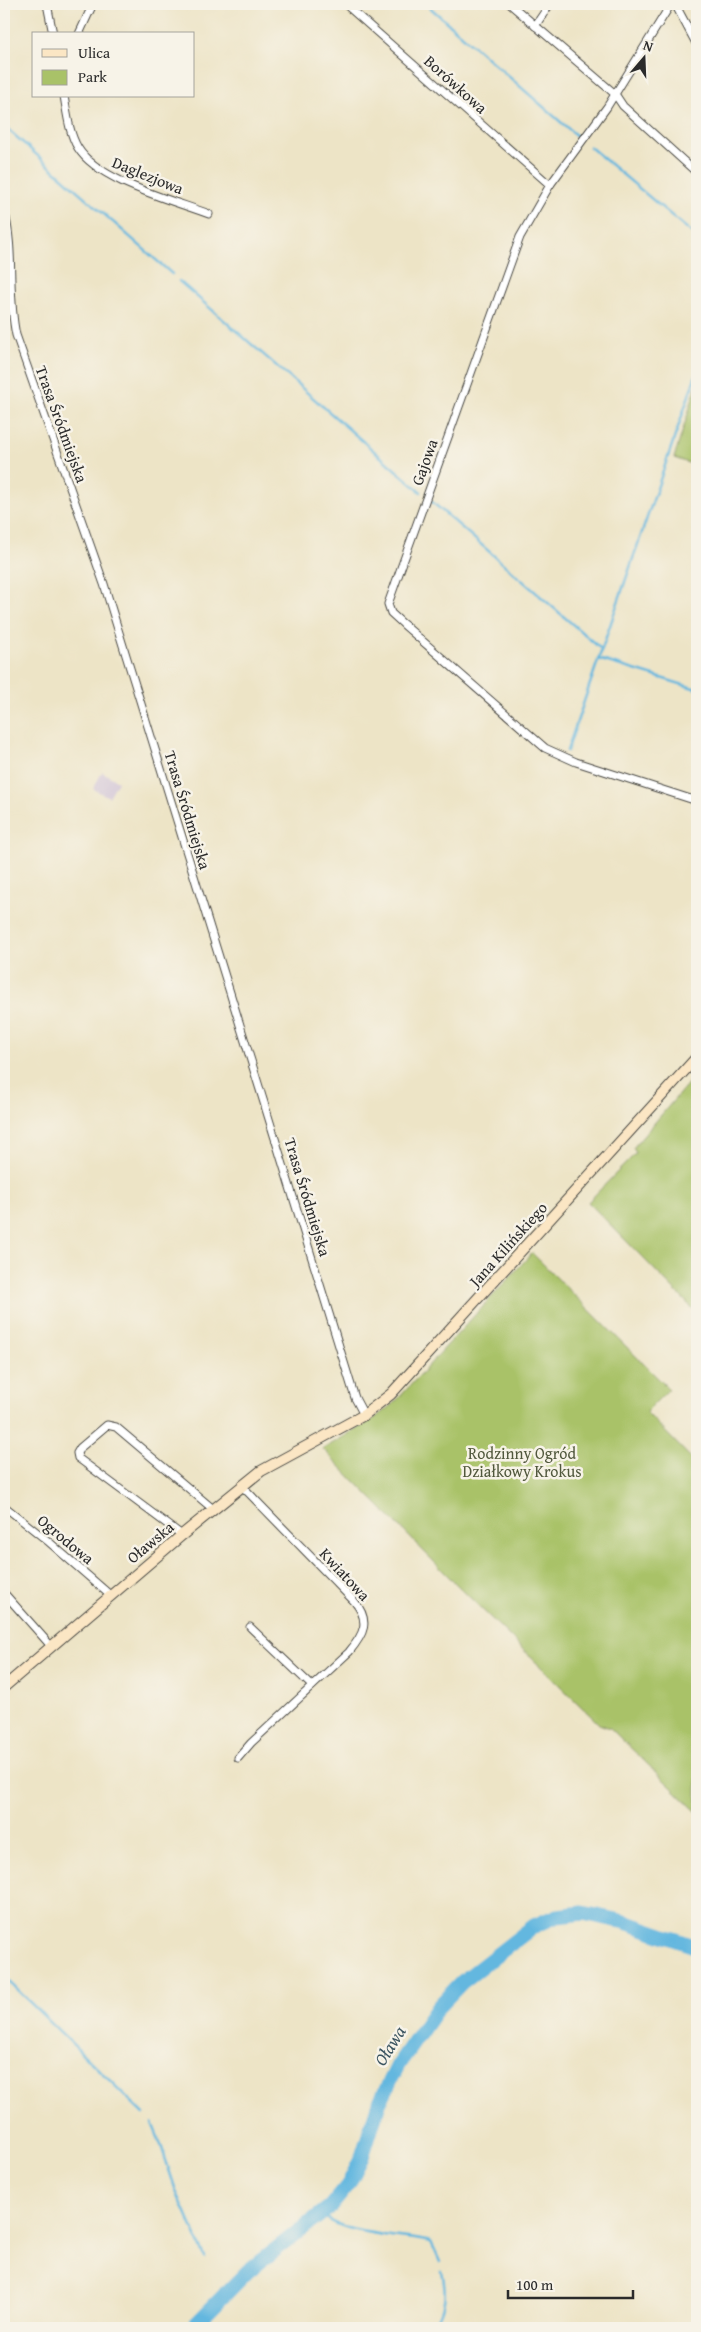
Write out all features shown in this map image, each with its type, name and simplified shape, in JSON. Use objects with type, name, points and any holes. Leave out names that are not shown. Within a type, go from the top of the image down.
[{"type":"street","points":[[47,4],[53,32]]},
{"type":"street","points":[[80,32],[93,4]]},
{"type":"street","name":"Borówkowa","points":[[345,4],[550,185]]},
{"type":"street","points":[[510,4],[615,94],[623,106],[697,173]]},
{"type":"street","points":[[535,26],[550,4]]},
{"type":"street","name":"Gajowa","points":[[671,4],[588,136],[550,185],[529,219],[513,254],[388,607],[391,613],[403,624],[546,748],[576,762],[697,801]]},
{"type":"street","points":[[675,4],[697,45]]},
{"type":"street","name":"Daglezjowa","points":[[64,98],[69,126],[77,146],[85,157],[98,169],[113,177],[209,214]]},
{"type":"street","name":"Trasa Śródmiejska","points":[[4,210],[10,240],[12,311],[16,334],[104,584],[356,1402],[364,1415]]},
{"type":"street","name":"Jana Kilińskiego","points":[[327,1435],[364,1415],[402,1383],[697,1057]]},
{"type":"street","points":[[182,1535],[78,1458],[77,1452],[80,1448],[107,1425],[116,1427],[213,1510]]},
{"type":"street","name":"Oławska","points":[[4,1687],[110,1595],[242,1486],[268,1466],[327,1435]]},
{"type":"street","name":"Kwiatowa","points":[[238,1758],[251,1743],[349,1652],[362,1636],[364,1622],[363,1614],[354,1601],[242,1486]]},
{"type":"street","name":"Ogrodowa","points":[[4,1506],[110,1595]]},
{"type":"street","points":[[4,1593],[51,1646]]},
{"type":"street","points":[[250,1627],[312,1686]]},
{"type":"shaded area","points":[[102,772],[118,781],[109,797],[93,789]]},
{"type":"green space","points":[[697,385],[697,466],[674,458]]},
{"type":"green space","points":[[697,1073],[697,1313],[588,1202],[636,1153],[633,1148]]},
{"type":"green space","name":"Rodzinny Ogród Działkowy Krokus","points":[[532,1253],[669,1389],[646,1412],[697,1464],[697,1812],[610,1728],[599,1724],[450,1578],[323,1449],[375,1418],[395,1402]]},
{"type":"waterway","points":[[426,4],[579,138]]},
{"type":"waterway","points":[[4,126],[172,274]]},
{"type":"waterway","points":[[590,147],[697,237]]},
{"type":"waterway","points":[[179,281],[421,492]]},
{"type":"waterway","points":[[567,751],[697,372]]},
{"type":"waterway","points":[[431,501],[601,649]]},
{"type":"waterway","points":[[598,659],[697,689]]},
{"type":"waterway","name":"Oława","points":[[192,2328],[248,2271],[330,2207],[348,2185],[362,2157],[378,2106],[398,2065],[438,2007],[462,1982],[534,1926],[557,1916],[583,1913],[625,1922],[697,1947]]},
{"type":"waterway","points":[[4,1977],[144,2114]]},
{"type":"waterway","points":[[152,2123],[175,2188],[205,2257]]},
{"type":"waterway","points":[[322,2213],[329,2220],[355,2230],[431,2242],[440,2262]]},
{"type":"waterway","points":[[432,2328],[443,2307],[445,2287],[442,2271]]}]
